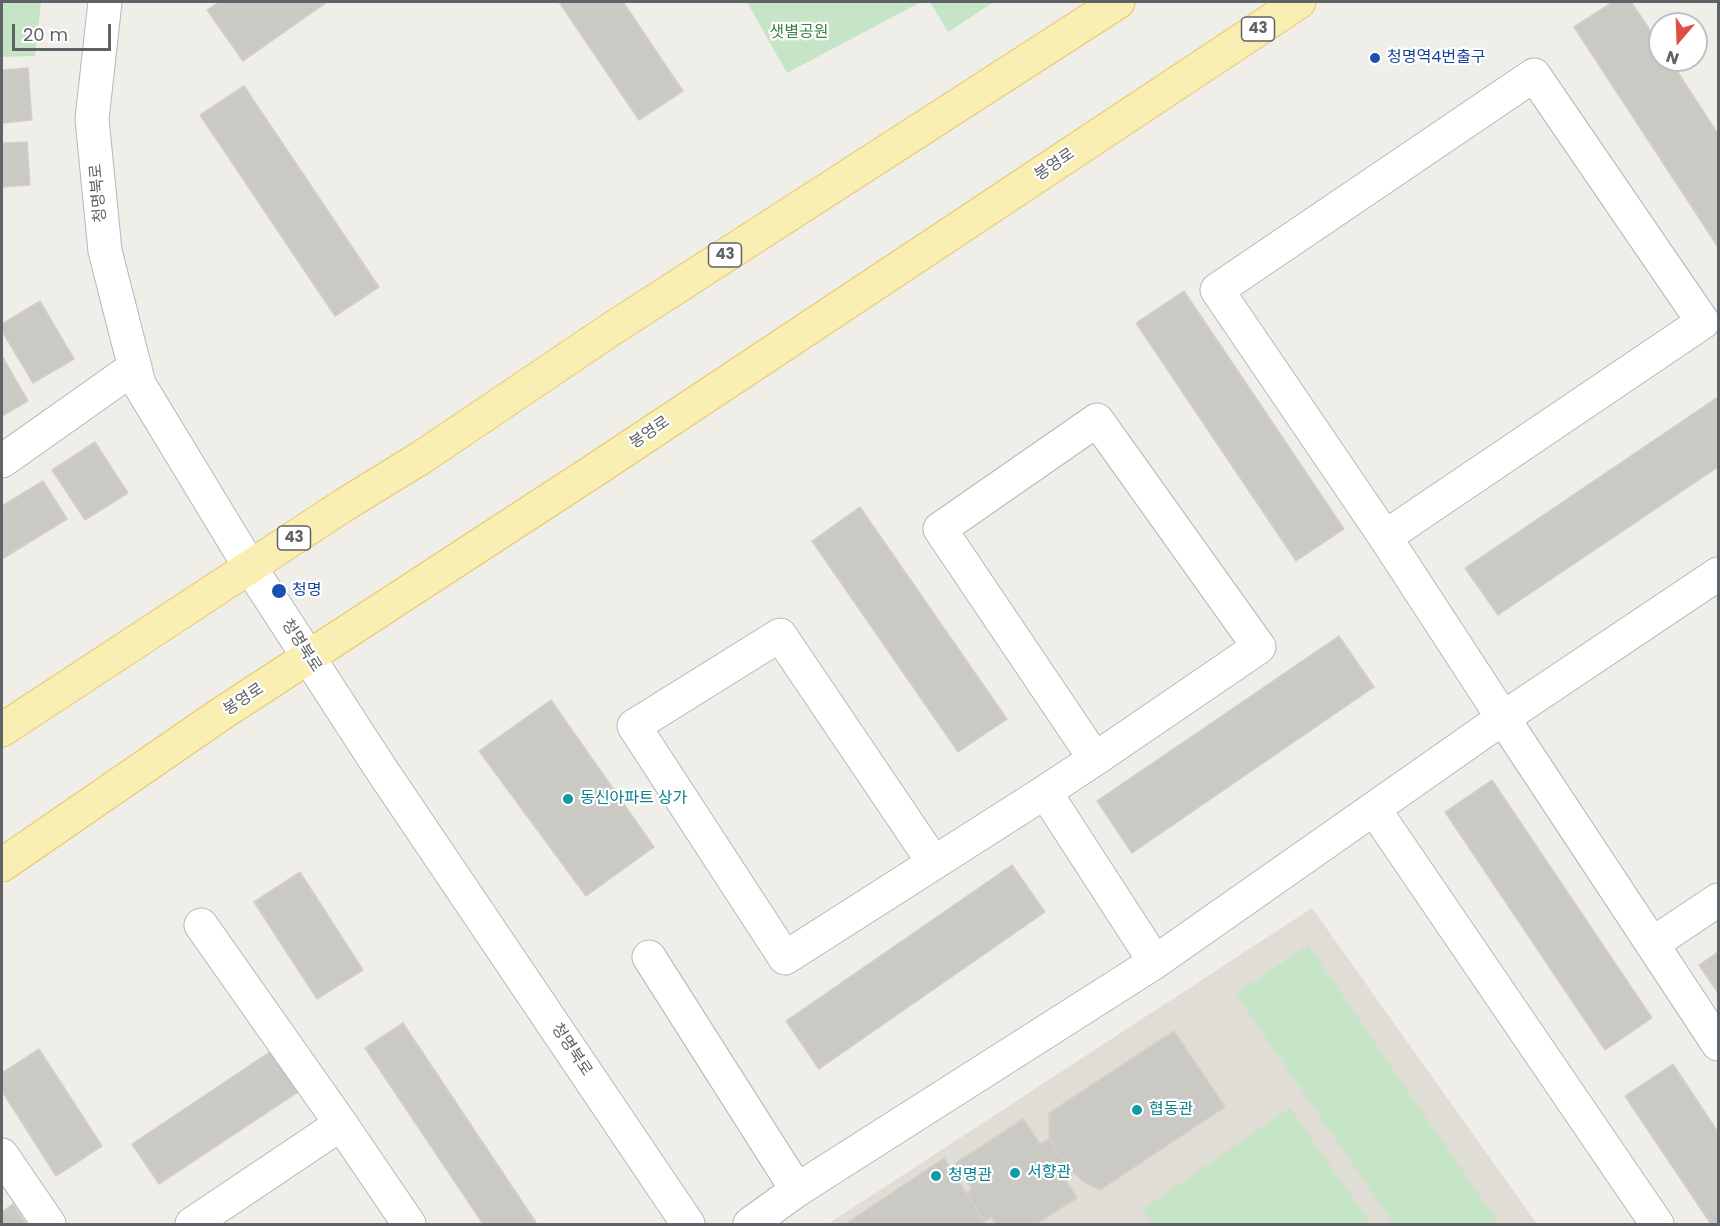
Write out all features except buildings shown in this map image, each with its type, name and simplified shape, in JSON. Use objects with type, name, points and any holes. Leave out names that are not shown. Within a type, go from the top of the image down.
[{"type":"main road","name":"43","points":[[2,730],[345,504],[422,457],[620,323],[1118,2]]},
{"type":"main road","name":"봉영로","points":[[2,865],[145,766],[1299,2]]},
{"type":"street","name":"청명북로","points":[[105,2],[93,119],[105,251],[139,384],[250,567],[379,766],[688,1224]]},
{"type":"street","points":[[1385,537],[1703,322],[1534,75],[1217,290],[1385,537],[1719,1044]]},
{"type":"street","points":[[2,461],[135,367]]},
{"type":"street","points":[[934,862],[780,635],[634,726],[785,958],[1095,759],[1259,647],[1097,420],[940,529],[1095,759]]},
{"type":"street","points":[[750,1224],[797,1190],[1155,962],[1503,718],[1719,574]]},
{"type":"street","points":[[1045,792],[1155,962]]},
{"type":"street","points":[[1374,809],[1657,1224]]},
{"type":"street","points":[[1652,945],[1719,900]]},
{"type":"street","points":[[201,925],[409,1224]]},
{"type":"street","points":[[649,957],[797,1190]]},
{"type":"street","points":[[192,1224],[341,1124]]},
{"type":"street","points":[[2,1155],[49,1224]]},
{"type":"shaded area","points":[[1312,908],[1537,1224],[828,1224]]},
{"type":"green space","points":[[2,2],[41,2],[35,56],[2,57]]},
{"type":"green space","name":"샛별공원","points":[[747,2],[921,2],[787,73]]},
{"type":"green space","points":[[930,2],[994,2],[948,32]]},
{"type":"green space","points":[[1308,945],[1499,1224],[1394,1224],[1236,994]]},
{"type":"green space","points":[[1290,1108],[1371,1224],[1154,1224],[1143,1209]]},
{"type":"place","name":"청명역4번출구","points":[[1375,58]]},
{"type":"place","name":"청명","points":[[279,591]]},
{"type":"place","name":"동신아파트 상가","points":[[568,799]]},
{"type":"place","name":"협동관","points":[[1137,1110]]},
{"type":"place","name":"서향관","points":[[1015,1173]]},
{"type":"place","name":"청명관","points":[[936,1176]]}]
